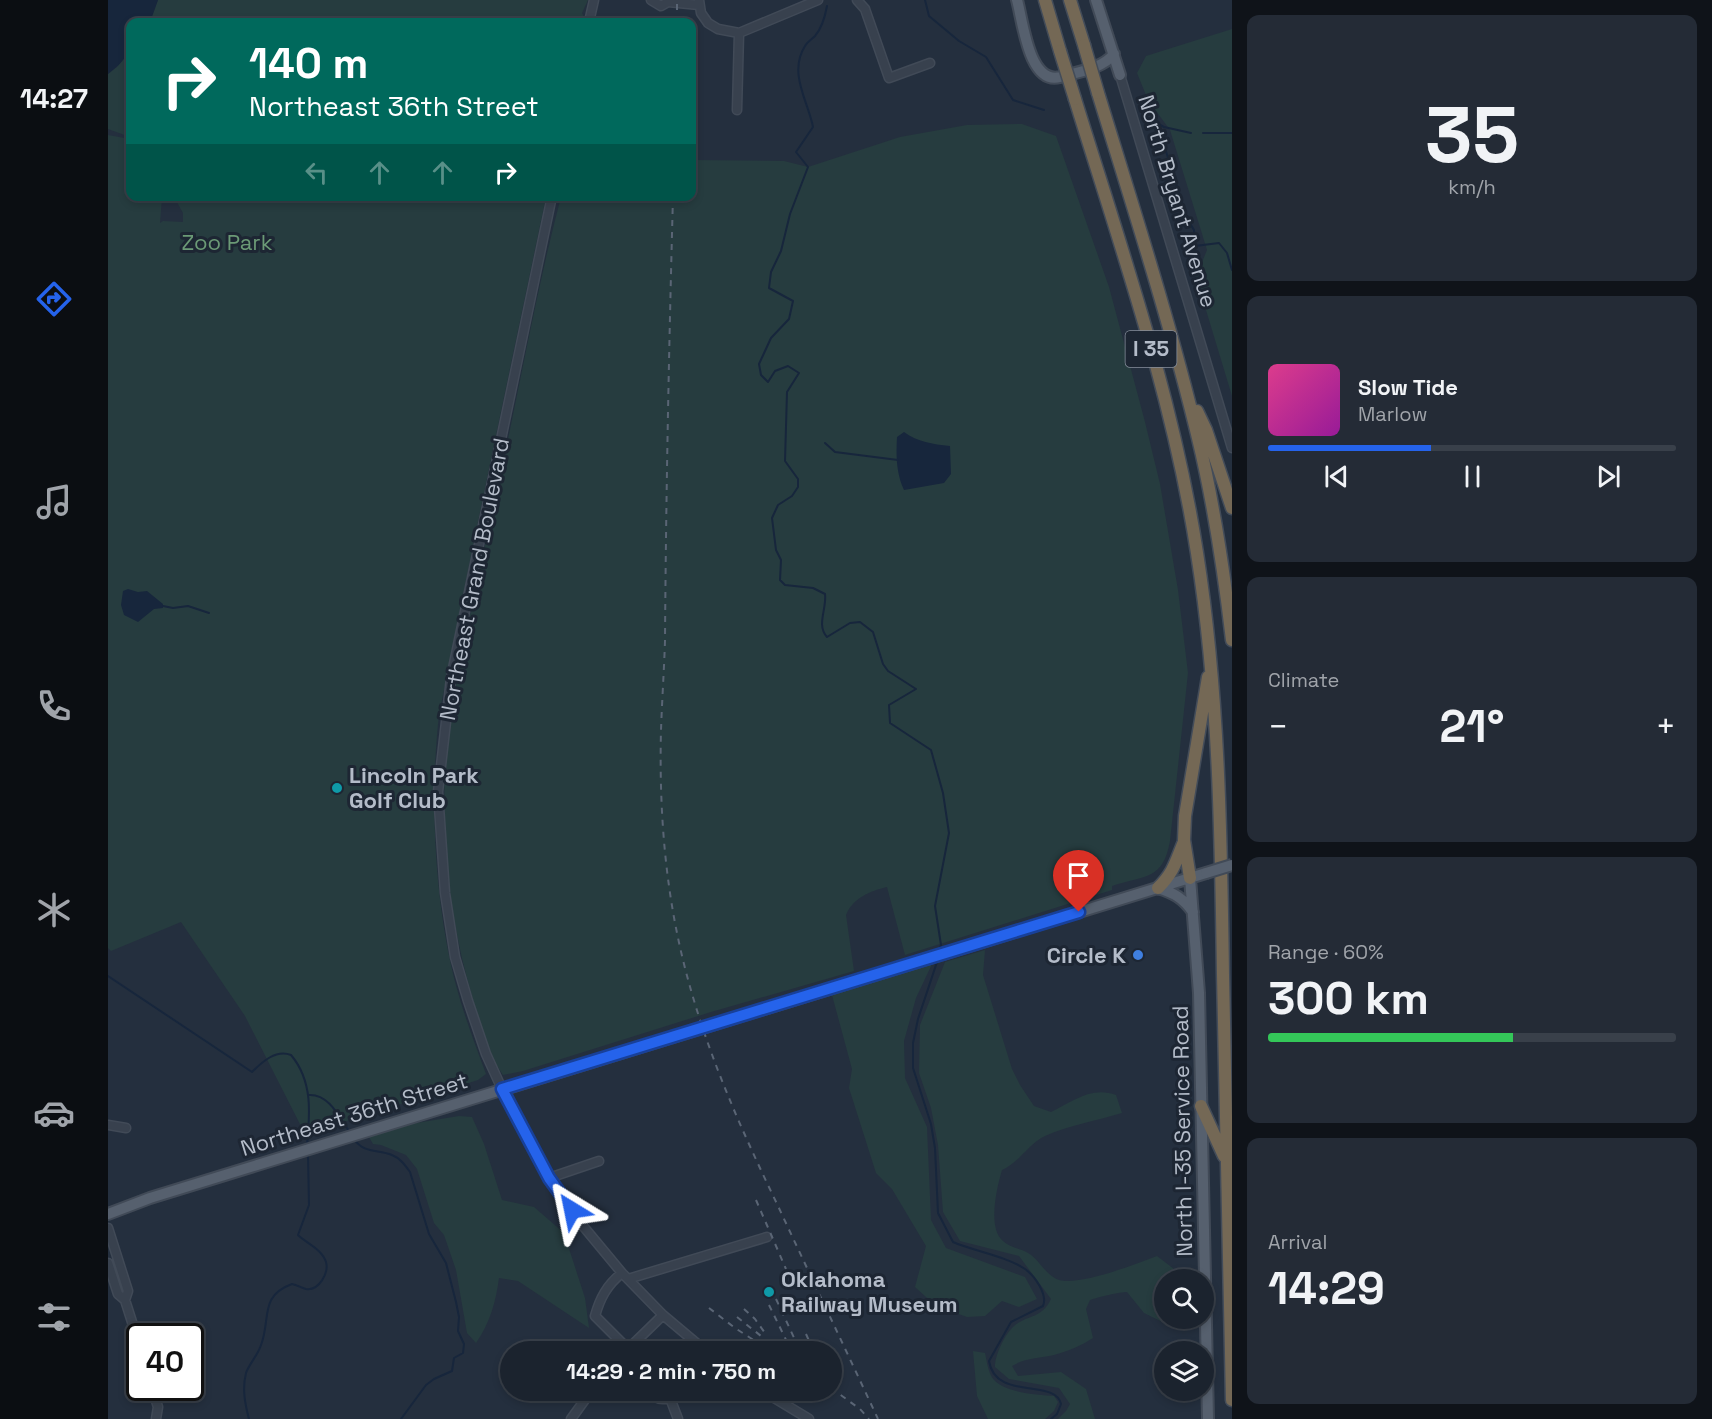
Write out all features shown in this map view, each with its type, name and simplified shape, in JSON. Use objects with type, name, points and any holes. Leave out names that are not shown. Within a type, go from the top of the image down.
[{"type":"highway","name":"I 35","points":[[1045,0],[1145,328],[1173,431],[1197,552],[1216,717],[1221,845],[1232,1400]]},
{"type":"highway","name":"I 35","points":[[1070,0],[1185,388],[1214,517],[1232,639]]},
{"type":"highway","points":[[1185,388],[1206,430],[1232,508]]},
{"type":"highway","points":[[1158,888],[1176,866],[1184,840],[1188,794],[1211,662]]},
{"type":"highway","points":[[1184,840],[1190,878]]},
{"type":"highway","points":[[1201,1107],[1227,1163]]},
{"type":"main road","points":[[1017,0],[1032,58],[1041,73],[1054,79],[1098,65],[1114,54]]},
{"type":"main road","name":"North Bryant Avenue","points":[[1096,0],[1120,75]]},
{"type":"main road","points":[[1098,65],[1114,70],[1120,75]]},
{"type":"main road","name":"Northeast 36th Street","points":[[108,1214],[150,1198],[1232,865]]},
{"type":"main road","name":"North I-35 Service Road","points":[[1190,878],[1197,953],[1208,1419]]},
{"type":"main road","points":[[1158,888],[1175,893],[1193,912]]},
{"type":"street","points":[[590,18],[594,0]]},
{"type":"street","points":[[651,0],[661,6],[668,1],[699,2],[701,13],[708,23],[718,29],[740,33],[818,0]]},
{"type":"street","points":[[857,0],[865,9],[889,78],[930,63]]},
{"type":"street","points":[[737,110],[740,33]]},
{"type":"street","name":"North Bryant Avenue","points":[[1120,75],[1232,448]]},
{"type":"street","name":"Northeast Grand Boulevard","points":[[551,201],[451,678],[438,792],[445,893],[456,957],[486,1054],[549,1178],[625,1276],[663,1315],[694,1341]]},
{"type":"street","points":[[108,1125],[126,1128]]},
{"type":"street","points":[[549,1178],[599,1161]]},
{"type":"street","points":[[108,1227],[128,1292],[125,1300]]},
{"type":"street","points":[[621,1341],[595,1316],[599,1298],[625,1276],[767,1237]]},
{"type":"street","points":[[108,1263],[118,1294],[125,1300],[132,1323]]},
{"type":"street","points":[[640,1341],[663,1315]]},
{"type":"street","points":[[156,1401],[158,1407],[156,1419]]},
{"type":"street","points":[[571,1419],[584,1401]]},
{"type":"street","points":[[674,1401],[678,1419]]},
{"type":"street","points":[[779,1401],[809,1419]]},
{"type":"green space","points":[[158,0],[588,0],[582,13],[584,18],[151,18]]},
{"type":"green space","points":[[1232,29],[1232,396],[1196,277],[1207,250],[1170,130],[1148,100],[1137,73],[1146,56]]},
{"type":"green space","points":[[126,55],[126,136],[108,129],[108,74]]},
{"type":"green space","points":[[1022,124],[1056,136],[1109,287],[1145,422],[1160,484],[1178,590],[1188,673],[1170,841],[1163,863],[1151,874],[1112,886],[1112,890],[905,955],[887,887],[868,893],[853,904],[846,915],[854,971],[711,1012],[523,1071],[503,1075],[492,1055],[478,1018],[454,917],[444,816],[446,749],[450,716],[473,599],[560,201],[696,201],[696,160],[784,161],[808,167],[900,137],[967,125]]},
{"type":"green space","name":"Zoo Park","points":[[108,135],[126,138],[126,201],[162,201],[160,223],[163,221],[183,222],[183,213],[176,201],[545,201],[452,650],[439,715],[436,745],[435,841],[445,935],[458,993],[486,1074],[478,1080],[305,1134],[245,1016],[181,922],[111,951],[108,948]]},
{"type":"green space","points":[[985,950],[983,975],[1012,1069],[1034,1106],[1051,1112],[1075,1099],[1099,1092],[1116,1095],[1122,1113],[1053,1132],[1039,1139],[1014,1163],[1002,1170],[994,1217],[998,1235],[1006,1243],[1032,1256],[1050,1275],[1059,1280],[1094,1277],[1157,1256],[1174,1269],[1154,1269],[1154,1318],[1144,1313],[1127,1292],[1090,1300],[1086,1309],[1093,1338],[1064,1352],[1027,1360],[1012,1366],[1018,1376],[1061,1372],[1086,1389],[1095,1419],[1058,1419],[1070,1404],[1059,1388],[1009,1379],[995,1367],[998,1351],[1013,1327],[1038,1314],[1051,1299],[1019,1256],[960,1241],[943,1212],[938,1145],[931,1108],[919,1073],[920,1025],[945,962]]},
{"type":"green space","points":[[932,964],[916,998],[904,1041],[905,1078],[927,1127],[931,1220],[946,1248],[1025,1277],[1037,1299],[1019,1307],[1002,1301],[985,1316],[967,1317],[936,1306],[915,1287],[926,1246],[892,1189],[876,1173],[849,1088],[852,1069],[832,995]]},
{"type":"green space","points":[[459,1116],[472,1117],[484,1144],[502,1200],[534,1207],[564,1233],[585,1298],[589,1328],[518,1281],[499,1278],[492,1312],[476,1343],[467,1333],[456,1270],[444,1235],[434,1223],[417,1169],[406,1155],[373,1144],[369,1137],[410,1124]]},
{"type":"green space","points":[[973,1351],[985,1353],[990,1374],[994,1380],[1006,1388],[1054,1396],[1058,1402],[1054,1411],[1045,1419],[988,1419],[977,1396]]},
{"type":"water","points":[[108,0],[158,0],[151,18],[126,18],[126,55],[108,74]]},
{"type":"water","points":[[904,432],[926,442],[950,446],[951,474],[944,483],[904,490],[898,471],[897,437]]},
{"type":"water","points":[[128,589],[138,592],[147,591],[163,604],[163,608],[154,609],[138,622],[124,615],[121,605],[123,591]]},
{"type":"waterway","points":[[925,0],[929,16],[959,41],[986,57],[1013,100],[1044,110]]},
{"type":"waterway","points":[[827,6],[820,29],[800,56],[799,77],[813,127],[796,152],[808,167],[790,214],[781,251],[771,272],[769,288],[793,301],[789,319],[771,338],[759,364],[761,375],[768,382],[775,371],[788,366],[799,373],[787,392],[785,461],[798,479],[798,487],[792,496],[778,505],[772,518],[776,550],[781,560],[780,580],[785,585],[813,588],[825,594],[822,627],[827,637],[850,623],[860,622],[873,632],[883,664],[888,671],[916,689],[889,705],[890,723],[931,750],[943,793],[949,833],[935,906],[941,945],[939,951]]},
{"type":"waterway","points":[[1149,119],[1164,127],[1191,133]]},
{"type":"waterway","points":[[1158,125],[1186,217],[1194,230],[1195,246],[1219,243],[1227,253],[1232,270]]},
{"type":"waterway","points":[[1203,133],[1232,133]]},
{"type":"waterway","points":[[825,443],[835,452],[898,460]]},
{"type":"waterway","points":[[163,606],[173,608],[188,606],[209,613]]},
{"type":"waterway","points":[[938,959],[918,1019],[913,1043],[913,1068],[931,1124],[935,1148],[938,1213],[953,1242],[1018,1265],[1029,1272],[1040,1286],[1044,1297],[1043,1306],[1011,1322],[989,1361],[994,1373],[1002,1381],[1056,1396],[1061,1404],[1057,1414],[1051,1419]]},
{"type":"waterway","points":[[108,976],[252,1072],[275,1055],[291,1055],[307,1087],[309,1110],[307,1145]]},
{"type":"waterway","points":[[309,1095],[329,1103],[351,1134]]},
{"type":"waterway","points":[[354,1139],[362,1147],[395,1156],[410,1172],[429,1234],[446,1263],[459,1317],[458,1331],[464,1344],[463,1353],[454,1358],[452,1371],[426,1385],[401,1419]]},
{"type":"waterway","points":[[249,1419],[244,1396],[245,1379],[247,1370],[261,1345],[270,1302],[282,1289],[292,1284],[306,1289],[315,1287],[322,1280],[326,1271],[326,1262],[321,1253],[298,1235],[309,1205],[308,1154]]},
{"type":"railway","points":[[677,0],[677,18]]},
{"type":"railway","points":[[673,201],[665,641],[661,730],[662,819],[672,906],[684,964],[702,1027],[737,1117],[878,1419]]},
{"type":"railway","points":[[756,1200],[786,1269]]},
{"type":"railway","points":[[776,1299],[796,1341]]},
{"type":"railway","points":[[769,1305],[787,1341]]},
{"type":"railway","points":[[709,1308],[755,1341]]},
{"type":"railway","points":[[744,1309],[765,1333]]},
{"type":"railway","points":[[737,1317],[761,1336]]},
{"type":"railway","points":[[806,1334],[809,1341]]},
{"type":"railway","points":[[842,1396],[869,1419]]},
{"type":"place","name":"Lincoln Park Golf Club","points":[[337,788]]},
{"type":"place","name":"Circle K","points":[[1138,955]]},
{"type":"place","name":"Oklahoma Railway Museum","points":[[769,1292]]},
{"type":"route","points":[[572,1210],[549,1178],[502,1089],[1079,912]]}]
